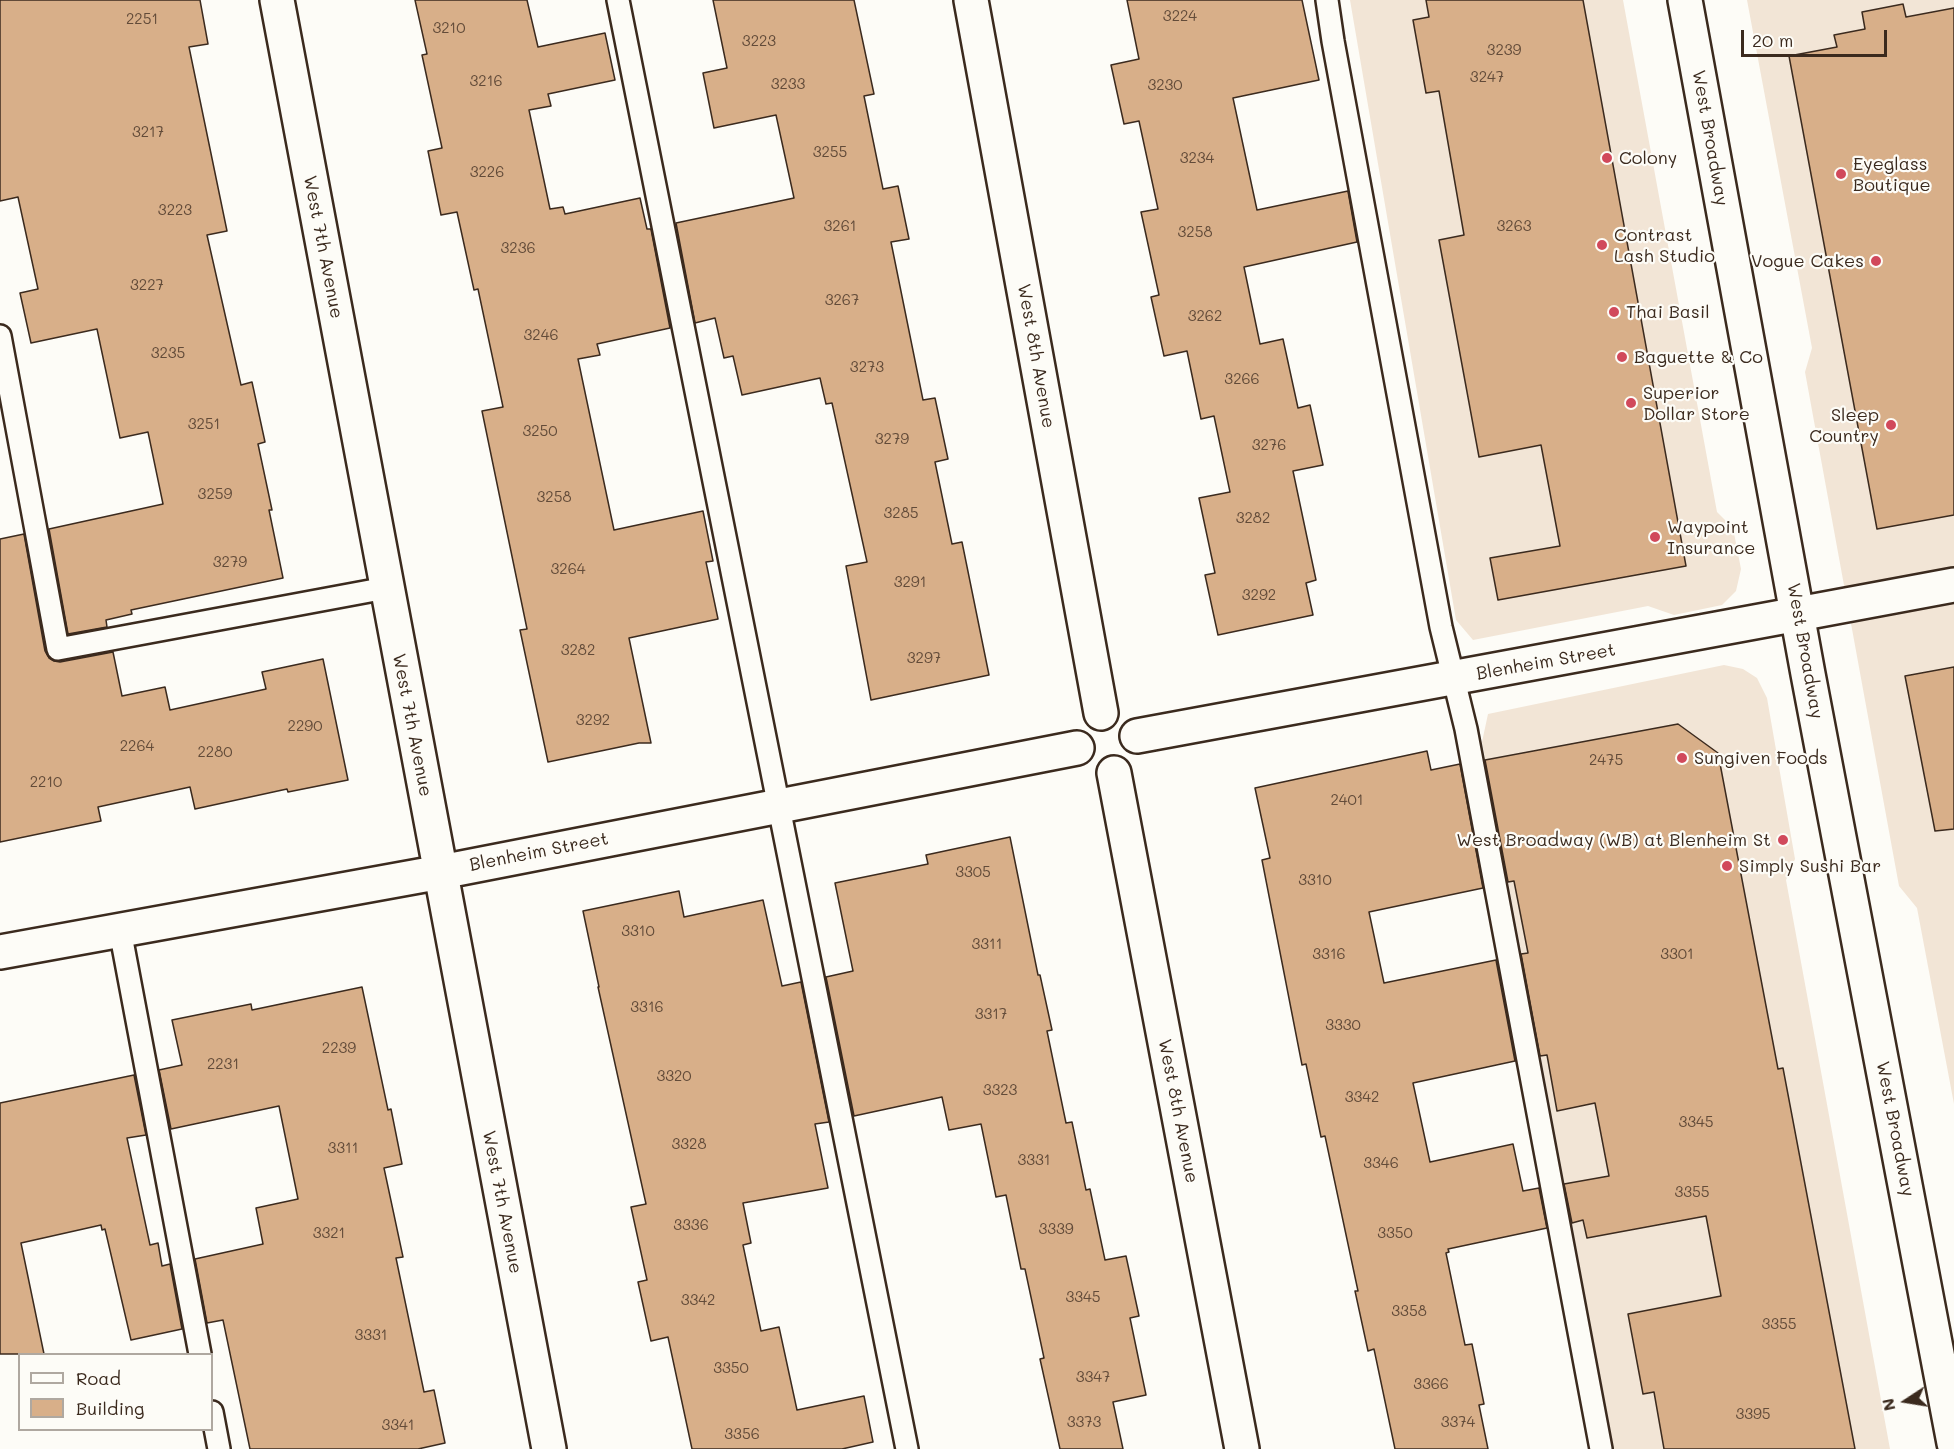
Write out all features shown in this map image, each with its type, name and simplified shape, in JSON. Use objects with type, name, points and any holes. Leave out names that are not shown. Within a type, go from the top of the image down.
[{"type":"street","name":"West 7th Avenue","points":[[277,0],[549,1449]]},
{"type":"street","name":"West 8th Avenue","points":[[971,0],[1101,713]]},
{"type":"street","name":"West Broadway","points":[[1685,0],[1954,1443]]},
{"type":"street","name":"Blenheim Street","points":[[1137,736],[1954,585]]},
{"type":"street","points":[[1101,713],[1120,715],[1134,728],[1137,736],[1136,755],[1131,763],[1114,773],[1104,774],[1094,771],[1080,758],[1077,748],[1077,739],[1085,722],[1101,713]]},
{"type":"street","name":"Blenheim Street","points":[[0,952],[441,872],[1077,748]]},
{"type":"street","name":"West 8th Avenue","points":[[1114,773],[1242,1449]]},
{"type":"lane","points":[[618,0],[907,1449]]},
{"type":"lane","points":[[1327,0],[1441,627],[1468,740],[1601,1449]]},
{"type":"lane","points":[[0,336],[58,649],[386,588]]},
{"type":"lane","points":[[120,930],[201,1353]]},
{"type":"lane","points":[[213,1417],[219,1449]]},
{"type":"shaded area","points":[[1350,0],[1623,0],[1717,512],[1733,528],[1741,569],[1736,591],[1722,605],[1674,615],[1648,606],[1473,640],[1456,620]]},
{"type":"shaded area","points":[[1747,0],[1954,0],[1954,1104],[1917,908],[1899,886],[1805,372],[1812,348]]},
{"type":"shaded area","points":[[1724,665],[1743,669],[1757,678],[1767,698],[1795,859],[1786,880],[1890,1449],[1614,1449],[1482,742],[1488,714]]},
{"type":"building","points":[[0,0],[200,0],[208,44],[189,47],[227,231],[207,235],[241,385],[252,382],[265,442],[258,444],[283,578],[131,610],[132,614],[106,620],[107,627],[68,634],[49,529],[163,504],[148,432],[120,438],[97,329],[31,343],[20,293],[38,289],[18,197],[0,201]]},
{"type":"building","points":[[415,0],[527,0],[538,47],[605,33],[615,80],[548,94],[551,106],[529,110],[550,209],[563,207],[565,214],[640,198],[647,229],[651,229],[670,328],[597,344],[600,355],[578,359],[614,530],[703,511],[713,561],[706,562],[718,619],[629,638],[651,743],[639,743],[548,762],[520,630],[527,629],[482,411],[503,407],[478,289],[474,290],[457,212],[441,215],[428,151],[442,148],[422,55],[427,54]]},
{"type":"building","points":[[713,0],[854,0],[874,94],[864,96],[883,189],[898,186],[909,239],[891,242],[923,400],[935,398],[948,459],[935,462],[952,544],[962,542],[989,675],[871,700],[846,566],[867,562],[832,403],[826,404],[820,378],[742,395],[733,356],[724,358],[715,318],[695,323],[676,223],[794,198],[776,115],[714,128],[703,73],[727,68]]},
{"type":"building","points":[[1127,0],[1302,0],[1319,80],[1233,98],[1257,210],[1348,191],[1357,242],[1244,267],[1260,344],[1283,339],[1298,408],[1310,405],[1323,465],[1293,471],[1316,580],[1306,583],[1313,615],[1218,635],[1205,575],[1215,573],[1199,498],[1230,492],[1214,416],[1201,419],[1187,351],[1164,356],[1151,297],[1159,295],[1141,212],[1158,209],[1139,121],[1124,124],[1111,65],[1139,59]]},
{"type":"building","points":[[1426,0],[1583,0],[1686,566],[1498,600],[1490,558],[1560,546],[1541,445],[1479,457],[1439,240],[1464,235],[1439,91],[1426,93],[1413,20],[1429,17]]},
{"type":"building","points":[[1903,4],[1906,17],[1954,8],[1954,515],[1877,529],[1789,56],[1837,47],[1834,35],[1865,29],[1862,12]]},
{"type":"building","points":[[24,534],[45,651],[49,658],[60,662],[113,652],[122,696],[165,687],[170,710],[266,689],[262,672],[323,659],[348,780],[288,792],[287,789],[195,809],[190,787],[98,807],[101,821],[0,842],[0,539]]},
{"type":"building","points":[[1954,667],[1954,829],[1935,831],[1905,676]]},
{"type":"building","points":[[1678,724],[1718,753],[1778,1069],[1783,1068],[1855,1449],[1664,1449],[1654,1392],[1643,1394],[1628,1314],[1721,1296],[1706,1216],[1587,1238],[1583,1220],[1572,1223],[1564,1184],[1609,1176],[1595,1103],[1557,1111],[1547,1055],[1540,1056],[1521,954],[1528,953],[1514,881],[1508,882],[1485,760]]},
{"type":"building","points":[[1427,751],[1431,770],[1460,764],[1483,888],[1369,912],[1384,983],[1496,960],[1515,1061],[1413,1083],[1430,1162],[1513,1144],[1523,1191],[1539,1188],[1547,1228],[1448,1249],[1449,1252],[1446,1253],[1465,1345],[1472,1344],[1484,1404],[1479,1405],[1488,1449],[1395,1449],[1374,1349],[1368,1351],[1355,1291],[1358,1291],[1325,1136],[1321,1137],[1306,1064],[1302,1065],[1262,860],[1270,858],[1255,788]]},
{"type":"building","points":[[1010,837],[1038,975],[1040,975],[1052,1030],[1047,1031],[1066,1123],[1072,1122],[1086,1190],[1090,1189],[1105,1260],[1126,1256],[1139,1316],[1130,1318],[1146,1395],[1113,1402],[1123,1449],[1060,1449],[1040,1359],[1044,1358],[1025,1269],[1021,1269],[1006,1195],[996,1197],[981,1124],[949,1130],[942,1097],[854,1116],[826,977],[853,971],[835,883],[928,864],[926,855]]},
{"type":"building","points":[[679,891],[684,917],[763,900],[782,986],[801,982],[829,1122],[815,1124],[828,1188],[743,1203],[751,1243],[743,1245],[761,1331],[779,1327],[797,1410],[864,1396],[873,1442],[842,1449],[692,1449],[668,1337],[651,1341],[638,1282],[647,1280],[631,1207],[646,1204],[583,911]]},
{"type":"building","points":[[362,987],[402,1164],[384,1168],[403,1257],[396,1258],[424,1392],[434,1390],[445,1443],[418,1449],[250,1449],[223,1320],[207,1323],[195,1259],[263,1244],[256,1208],[298,1199],[279,1106],[171,1129],[159,1070],[182,1065],[172,1020],[251,1004],[252,1010]]},
{"type":"building","points":[[134,1075],[146,1135],[127,1138],[150,1245],[158,1243],[162,1266],[170,1264],[182,1329],[131,1340],[105,1229],[102,1230],[101,1225],[21,1243],[44,1353],[0,1354],[0,1103]]},
{"type":"place","name":"Colony","points":[[1607,158]]},
{"type":"place","name":"Eyeglass Boutique","points":[[1841,174]]},
{"type":"place","name":"Contrast Lash Studio","points":[[1602,245]]},
{"type":"place","name":"Vogue Cakes","points":[[1876,261]]},
{"type":"place","name":"Thai Basil","points":[[1614,312]]},
{"type":"place","name":"Baguette & Co","points":[[1622,357]]},
{"type":"place","name":"Superior Dollar Store","points":[[1631,403]]},
{"type":"place","name":"Sleep Country","points":[[1891,425]]},
{"type":"place","name":"Waypoint Insurance","points":[[1655,537]]},
{"type":"place","name":"Sungiven Foods","points":[[1682,758]]},
{"type":"place","name":"West Broadway (WB) at Blenheim St","points":[[1783,840]]},
{"type":"place","name":"Simply Sushi Bar","points":[[1727,866]]}]
